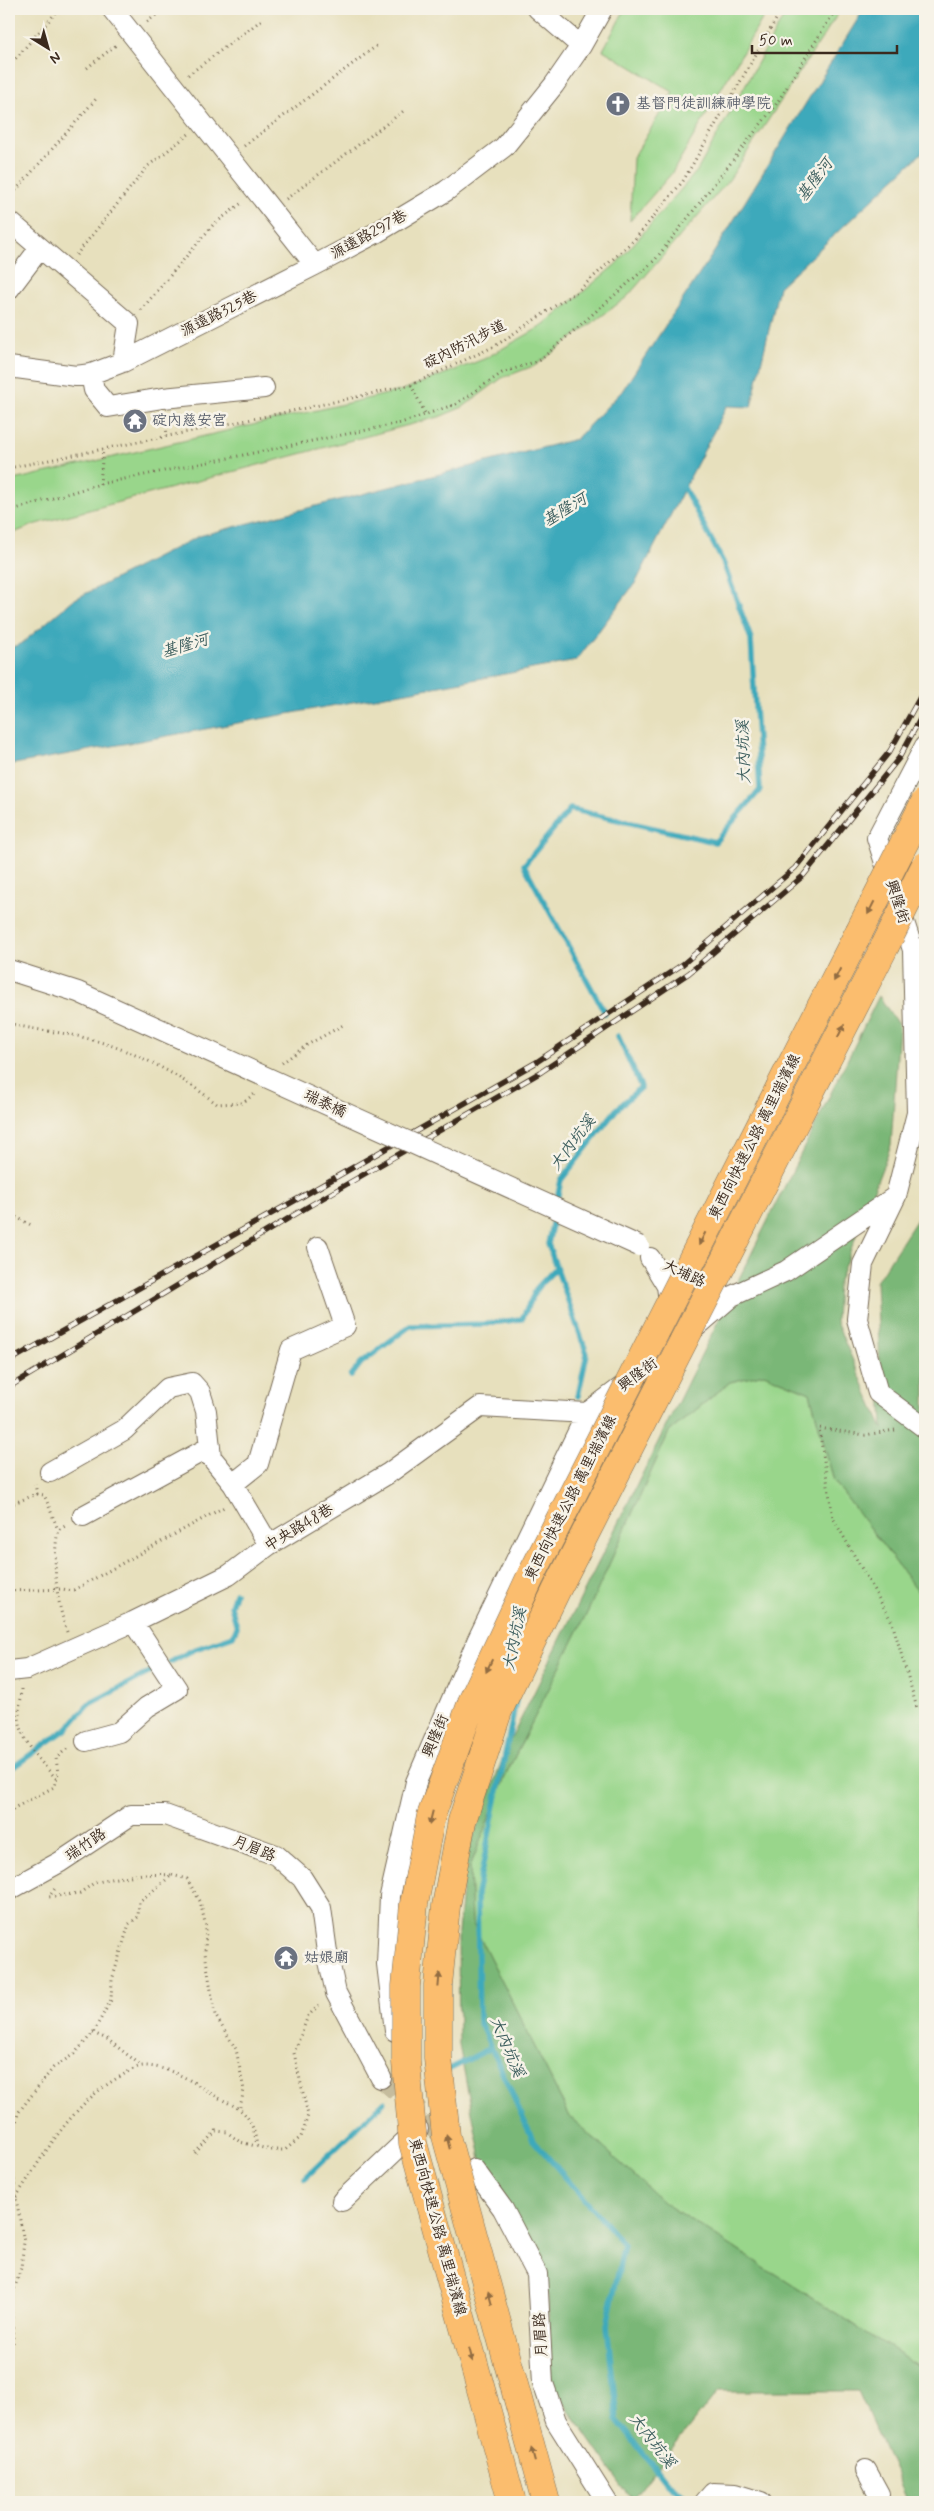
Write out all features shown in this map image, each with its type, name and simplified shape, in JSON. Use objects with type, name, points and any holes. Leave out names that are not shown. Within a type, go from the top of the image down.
[{"type":"highway","name":"東西向快速公路 萬里瑞濱線","points":[[512,2502],[413,2143],[406,2062],[406,1986],[414,1904],[431,1816],[472,1702],[535,1569],[925,802]]},
{"type":"highway","name":"東西向快速公路 萬里瑞濱線","points":[[546,2502],[446,2136],[438,2058],[438,1984],[446,1906],[462,1821],[498,1711],[556,1591],[925,866]]},
{"type":"street","name":"源遠路297巷","points":[[112,9],[315,265],[376,233],[446,192],[504,147],[554,85],[581,46],[602,9]]},
{"type":"street","points":[[538,9],[581,46]]},
{"type":"street","points":[[9,221],[129,324],[123,362]]},
{"type":"street","points":[[9,289],[40,248]]},
{"type":"street","name":"源遠路325巷","points":[[9,367],[76,376],[92,374],[123,362],[315,265]]},
{"type":"street","points":[[92,374],[94,390],[108,407],[164,398],[264,388]]},
{"type":"street","name":"興隆街","points":[[400,2094],[387,1964],[390,1896],[416,1782],[478,1639],[587,1413],[659,1359],[732,1296],[786,1271],[896,1196],[918,1113],[913,950],[877,838],[925,746]]},
{"type":"street","name":"瑞泰橋","points":[[9,970],[78,992],[644,1252]]},
{"type":"street","points":[[896,1196],[863,1264],[856,1319],[878,1393],[924,1427]]},
{"type":"street","points":[[237,1490],[258,1464],[291,1350],[345,1326],[318,1247]]},
{"type":"street","points":[[644,1252],[667,1286],[672,1322],[659,1359]]},
{"type":"street","name":"大埔路","points":[[644,1252],[732,1296]]},
{"type":"street","points":[[50,1472],[124,1430],[168,1388],[192,1383],[200,1392],[206,1410],[211,1457],[237,1490],[269,1544]]},
{"type":"street","name":"中央路48巷","points":[[13,1670],[27,1669],[133,1622],[229,1575],[269,1544],[389,1473],[480,1407],[587,1413]]},
{"type":"street","points":[[83,1516],[210,1447]]},
{"type":"street","points":[[86,1741],[119,1732],[147,1707],[178,1689],[133,1622]]},
{"type":"street","name":"瑞竹路","points":[[9,1890],[60,1862],[131,1815],[165,1815]]},
{"type":"street","name":"月眉路","points":[[165,1815],[276,1855],[302,1878],[321,1908],[327,1952],[336,1993],[381,2078]]},
{"type":"street","points":[[342,2200],[388,2155],[418,2131],[415,2107]]},
{"type":"street","name":"月眉路","points":[[474,2169],[503,2208],[537,2274],[543,2383],[556,2421],[607,2502]]},
{"type":"street","points":[[866,2470],[879,2494],[877,2502]]},
{"type":"street","points":[[706,2502],[712,2493],[735,2494],[761,2502]]},
{"type":"path","points":[[9,66],[59,9]]},
{"type":"path","name":"碇內防汛步道","points":[[9,468],[411,385],[495,346],[579,290],[635,239],[683,181],[782,9]]},
{"type":"path","points":[[9,511],[100,484],[401,423],[456,404],[502,373],[540,360],[655,260],[775,106],[836,9]]},
{"type":"path","points":[[174,86],[263,19]]},
{"type":"path","points":[[87,68],[132,33]]},
{"type":"path","points":[[230,157],[379,44]]},
{"type":"path","points":[[9,198],[96,99]]},
{"type":"path","points":[[271,210],[405,110]]},
{"type":"path","points":[[65,269],[148,166],[203,124]]},
{"type":"path","points":[[129,324],[213,225],[256,191]]},
{"type":"path","points":[[411,385],[426,415]]},
{"type":"path","points":[[100,484],[102,449]]},
{"type":"path","points":[[9,1212],[31,1225]]},
{"type":"path","points":[[9,1229],[16,1216]]},
{"type":"path","points":[[924,1427],[865,1435],[820,1428],[833,1518],[892,1622],[917,1708],[925,1708]]},
{"type":"path","points":[[37,1494],[35,1488],[36,1479],[50,1472]]},
{"type":"path","points":[[9,1591],[72,1591],[221,1510],[237,1490]]},
{"type":"path","points":[[9,1506],[37,1494],[44,1496],[46,1499],[58,1530],[54,1552],[58,1590],[61,1613],[72,1648]]},
{"type":"path","points":[[58,1530],[83,1516]]},
{"type":"path","points":[[13,1670],[22,1682],[19,1714],[28,1744],[57,1779]]},
{"type":"path","points":[[9,1813],[14,1808],[54,1787],[57,1779],[56,1758],[64,1749],[86,1741]]},
{"type":"path","points":[[60,1862],[64,1873],[50,1897],[80,1893],[94,1884],[110,1879],[143,1874],[172,1875],[187,1879],[200,1901],[206,1928],[205,1953],[215,2015],[236,2049],[244,2090],[240,2107]]},
{"type":"path","points":[[9,2346],[13,2343],[11,2299],[21,2268],[24,2242],[16,2198],[12,2160],[18,2113],[53,2068],[74,2054],[93,2033],[110,2000],[112,1980],[129,1924],[138,1916],[139,1902],[172,1875]]},
{"type":"path","points":[[195,2153],[216,2132],[227,2132],[240,2142],[285,2150],[301,2137],[308,2115],[304,2089],[294,2053],[308,2016],[323,2001],[336,1993]]},
{"type":"path","points":[[93,2033],[108,2039],[142,2066],[166,2070],[201,2086],[230,2105],[240,2107],[250,2119],[257,2146]]},
{"type":"path","points":[[16,2198],[50,2144],[72,2117],[112,2080],[142,2066]]},
{"type":"green space","points":[[625,9],[768,9],[672,173],[630,221],[633,158],[673,92],[603,50]]},
{"type":"green space","points":[[788,9],[841,9],[729,180],[627,297],[536,365],[502,378],[463,407],[439,417],[36,524],[9,535],[9,481],[400,391],[484,359],[544,325],[616,264],[697,171]]},
{"type":"green space","points":[[879,996],[899,1026],[891,1145],[838,1283],[836,1322],[883,1429],[876,1282],[925,1207],[925,1601],[834,1481],[810,1393],[764,1374],[730,1382],[669,1432],[588,1611],[507,1772],[470,1867],[472,1922],[570,2117],[664,2203],[925,2370],[925,2502],[908,2502],[858,2391],[718,2391],[632,2500],[551,2384],[547,2273],[483,2169],[459,2045],[458,1933],[465,1859],[507,1747]]},
{"type":"green space","points":[[764,1374],[810,1393],[834,1481],[925,1601],[925,2370],[664,2203],[570,2117],[472,1922],[470,1867],[507,1772],[588,1611],[669,1432],[730,1382]]},
{"type":"water","name":"基隆河","points":[[864,9],[925,9],[925,150],[779,287],[751,407],[727,406],[636,582],[576,661],[9,765],[9,648],[21,644],[73,600],[199,536],[576,439],[622,391],[714,252]]},
{"type":"waterway","name":"大內坑溪","points":[[605,1013],[524,865],[570,809],[715,842],[760,790],[751,639],[723,562],[681,482]]},
{"type":"waterway","name":"大內坑溪","points":[[578,1396],[587,1354],[548,1244],[561,1180],[616,1110],[641,1087],[618,1036]]},
{"type":"waterway","points":[[351,1376],[361,1363],[410,1326],[484,1324],[522,1319],[537,1288],[556,1268]]},
{"type":"waterway","name":"大內坑溪","points":[[536,1606],[540,1585]]},
{"type":"waterway","points":[[170,1662],[193,1650],[233,1636],[237,1627],[231,1606],[235,1593]]},
{"type":"waterway","points":[[9,1770],[68,1728],[89,1704],[158,1668]]},
{"type":"waterway","name":"大內坑溪","points":[[516,1701],[477,1894],[479,2021],[533,2140],[624,2245],[607,2325],[617,2420],[665,2481],[688,2499]]},
{"type":"waterway","points":[[448,2070],[491,2048]]},
{"type":"waterway","points":[[305,2178],[384,2102]]},
{"type":"tunnel","points":[[381,2078],[415,2107],[450,2144]]},
{"type":"railway","points":[[9,1361],[535,1063],[683,964],[795,868],[890,751],[925,688]]},
{"type":"railway","points":[[9,1387],[309,1206],[541,1072],[689,973],[803,876],[899,758],[925,710]]},
{"type":"place","name":"基督門徒訓練神學院","points":[[618,104]]},
{"type":"place","name":"碇內慈安宮","points":[[135,421]]},
{"type":"place","name":"姑娘廟","points":[[286,1958]]}]
